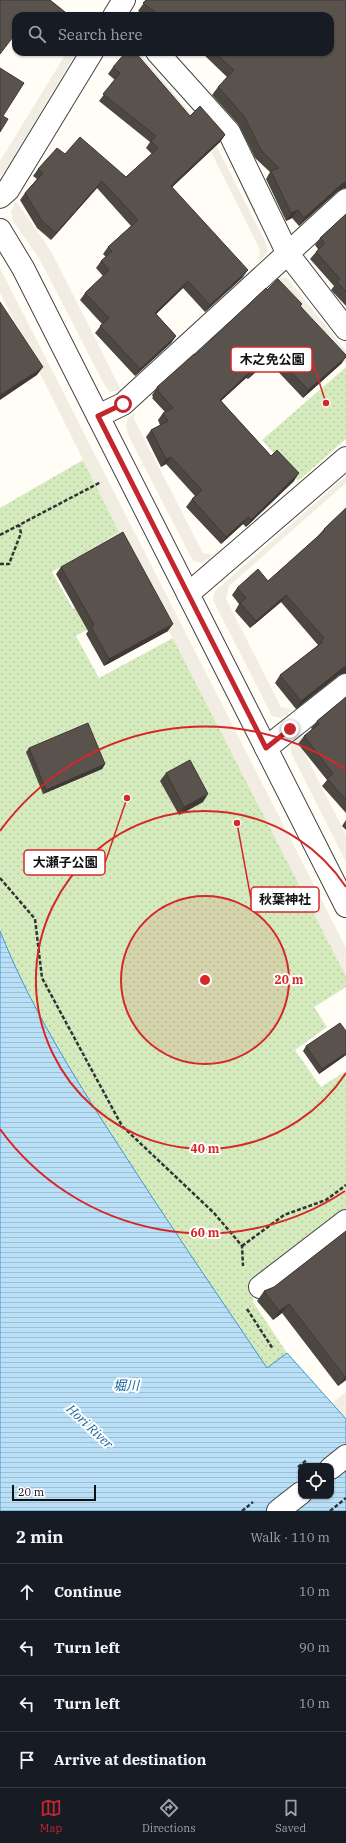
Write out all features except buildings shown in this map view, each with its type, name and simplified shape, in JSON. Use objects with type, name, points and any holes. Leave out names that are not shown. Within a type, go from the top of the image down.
[{"type":"street","points":[[0,197],[8,190],[90,56]]},
{"type":"street","points":[[160,56],[229,132],[288,254],[346,329]]},
{"type":"street","points":[[98,416],[123,404],[346,200]]},
{"type":"street","points":[[0,230],[23,268],[345,903]]},
{"type":"street","points":[[188,594],[346,458]]},
{"type":"street","points":[[266,748],[346,685]]},
{"type":"street","points":[[260,1287],[346,1221]]},
{"type":"street","points":[[334,1466],[346,1456]]},
{"type":"street","points":[[278,1511],[298,1495]]},
{"type":"path","points":[[0,535],[101,482]]},
{"type":"path","points":[[0,564],[9,564],[21,533],[19,525]]},
{"type":"path","points":[[0,878],[35,919],[42,978],[122,1126],[214,1213],[242,1246],[243,1268]]},
{"type":"path","points":[[242,1246],[284,1215],[326,1200],[346,1186]]},
{"type":"path","points":[[246,1304],[247,1312],[273,1349]]},
{"type":"path","points":[[330,1511],[346,1498]]},
{"type":"green space","points":[[346,367],[346,439],[298,481],[262,440]]},
{"type":"green space","points":[[83,460],[120,532],[52,572],[73,609],[139,571],[150,594],[76,636],[99,678],[173,638],[346,976],[346,987],[314,1007],[327,1027],[295,1050],[321,1087],[346,1071],[346,1209],[256,1278],[253,1302],[287,1353],[267,1369],[152,1198],[83,1090],[38,1012],[24,985],[0,931],[0,508]]},
{"type":"shaded area","points":[[65,56],[75,56],[5,171],[0,176],[0,161]]},
{"type":"shaded area","points":[[133,56],[142,56],[214,141],[266,243],[268,252],[258,263],[260,250],[209,148]]},
{"type":"shaded area","points":[[16,201],[51,251],[121,390],[110,392],[104,384],[39,258],[13,221],[11,212]]},
{"type":"shaded area","points":[[0,268],[346,948],[346,976],[150,594],[0,293]]},
{"type":"shaded area","points":[[279,277],[287,278],[346,351],[346,364],[284,286],[270,286]]},
{"type":"shaded area","points":[[135,411],[134,419],[203,553],[213,555],[202,563],[193,561],[128,435],[126,426],[128,418]]},
{"type":"shaded area","points":[[346,476],[346,483],[229,586],[226,599],[281,707],[293,710],[281,718],[272,716],[213,600],[215,591]]},
{"type":"shaded area","points":[[303,734],[301,746],[346,835],[346,862],[291,753],[291,745]]},
{"type":"shaded area","points":[[346,1392],[346,1419],[332,1403]]},
{"type":"water","name":"堀川","points":[[0,931],[24,985],[38,1012],[83,1090],[152,1197],[267,1368],[287,1353],[346,1419],[346,1511],[0,1511]]},
{"type":"place","name":"木之免公園","points":[[326,403]]},
{"type":"place","name":"大瀬子公園","points":[[127,798]]},
{"type":"place","name":"秋葉神社","points":[[237,823]]},
{"type":"route","points":[[123,404],[98,416],[266,748],[290,729]]},
{"type":"water label","name":"Hori River","points":[[90,1426]]}]
